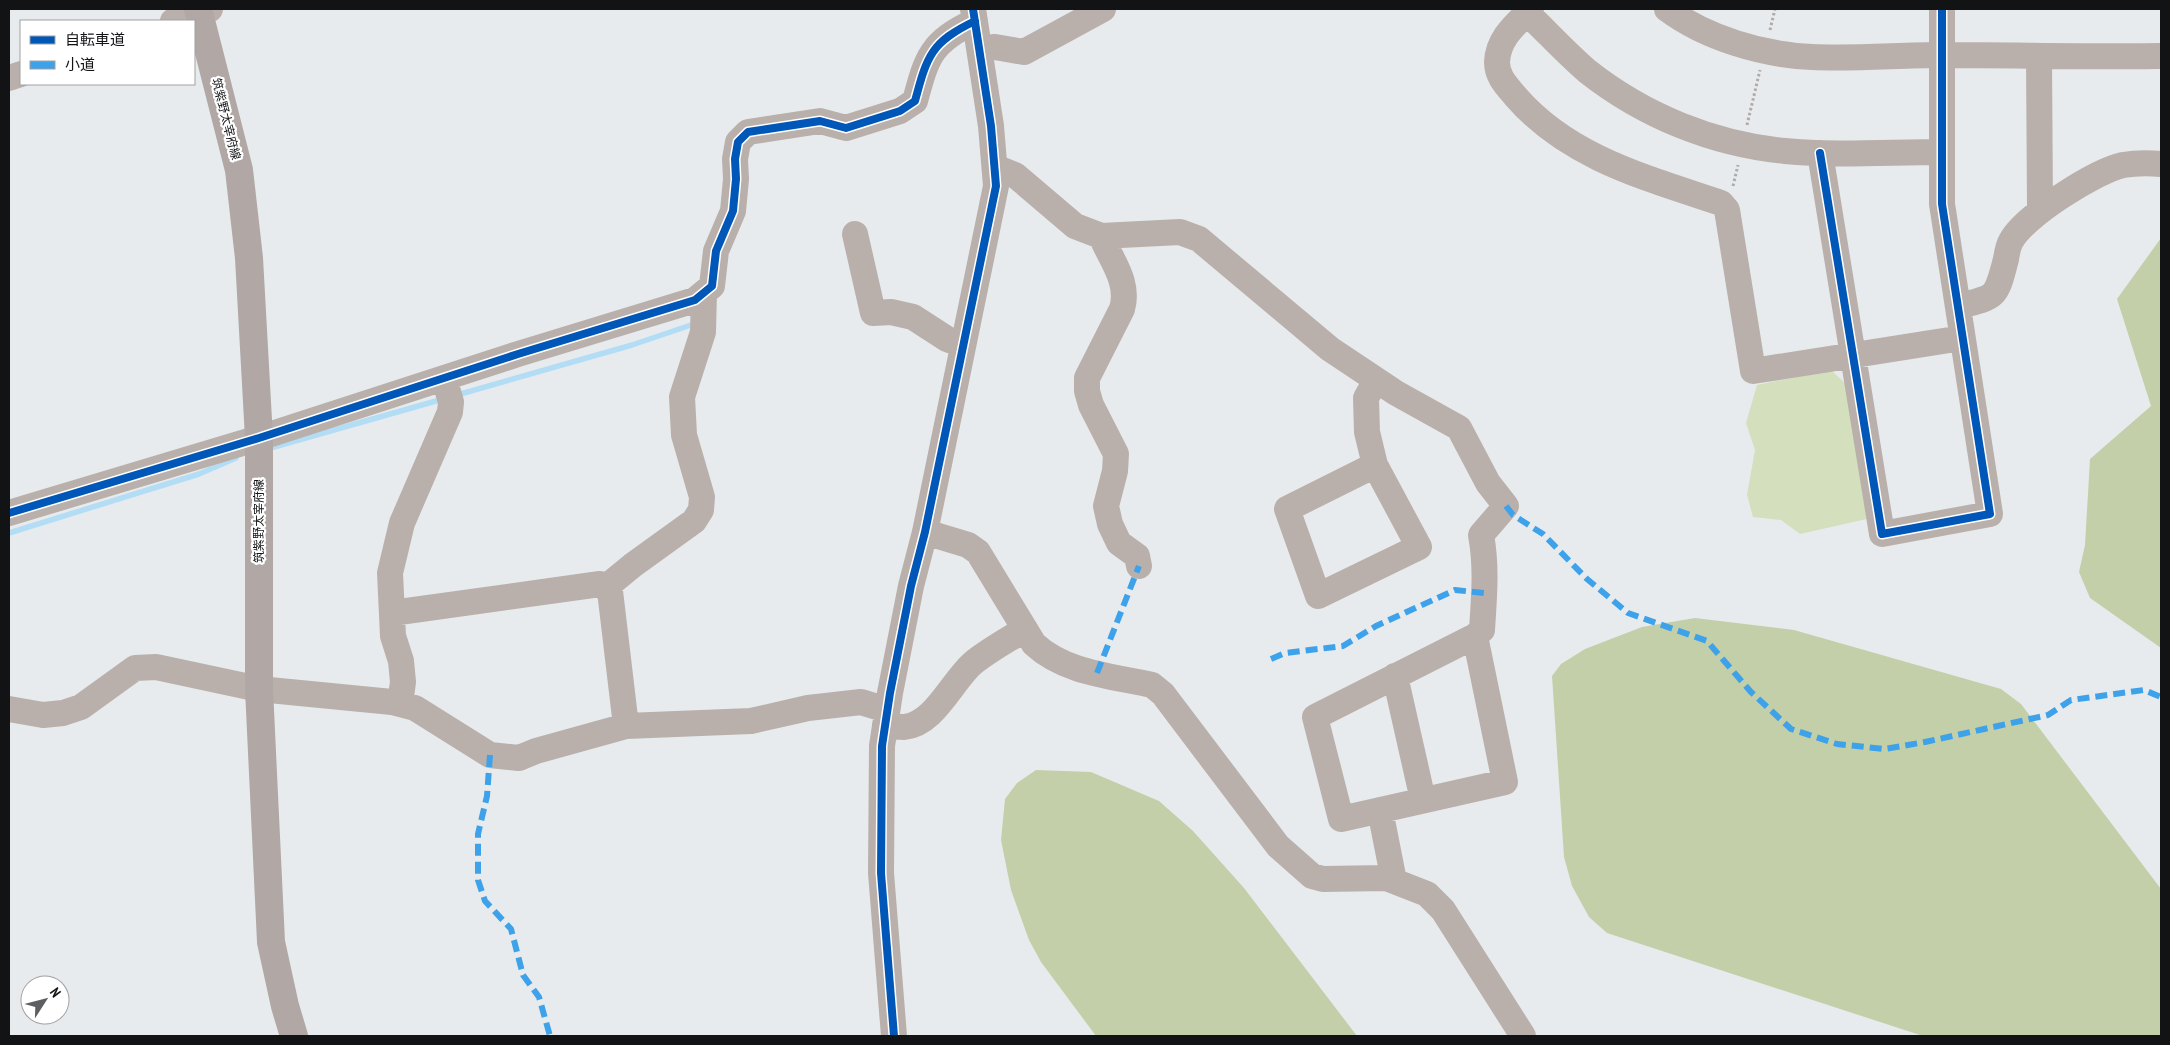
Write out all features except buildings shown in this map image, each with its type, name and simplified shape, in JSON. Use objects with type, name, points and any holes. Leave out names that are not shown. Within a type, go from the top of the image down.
[{"type":"main road","name":"筑紫野太宰府線","points":[[202,10],[239,170],[249,258],[259,438],[259,689],[271,942],[285,1006],[294,1036]]},
{"type":"street","points":[[980,48],[995,47],[1024,52],[1103,9]]},
{"type":"street","points":[[1667,9],[1682,20],[1718,37],[1765,50],[1812,57],[1942,55],[2039,57],[2161,56]]},
{"type":"street","points":[[1820,153],[1882,534],[1990,514],[1942,204],[1942,9]]},
{"type":"street","points":[[176,20],[202,10]]},
{"type":"street","points":[[1941,152],[1820,153],[1785,151],[1742,145],[1691,131],[1634,103],[1587,70],[1529,11],[1504,36],[1497,61],[1500,79],[1522,103],[1556,134],[1586,153],[1620,168],[1720,203],[1728,210],[1753,371],[1962,338]]},
{"type":"street","points":[[894,1036],[881,873],[881,773],[886,718],[911,586],[925,532],[996,186],[980,48],[974,15]]},
{"type":"street","points":[[9,513],[259,438],[695,300],[712,286],[716,251],[733,212],[736,179],[735,159],[738,142],[748,132],[820,121],[846,128],[900,111],[915,101],[925,64],[937,45],[974,15]]},
{"type":"street","points":[[2039,57],[2040,210]]},
{"type":"street","points":[[1958,306],[1986,300],[1998,289],[2011,241],[2027,220],[2040,210],[2104,172],[2123,165],[2161,164]]},
{"type":"street","points":[[995,167],[1015,175],[1075,226],[1101,236],[1180,232],[1199,239],[1330,349],[1376,380],[1459,428],[1488,483],[1506,506],[1481,535],[1485,555],[1482,630],[1475,636],[1316,717],[1341,819],[1504,782],[1475,636]]},
{"type":"street","points":[[855,234],[873,313],[890,312],[914,317],[947,339],[963,345]]},
{"type":"street","points":[[1101,236],[1118,270],[1125,297],[1122,309],[1087,378],[1087,391],[1092,406],[1116,454],[1115,471],[1106,506],[1110,524],[1119,543],[1137,556],[1139,566]]},
{"type":"street","points":[[605,588],[633,565],[694,521],[701,510],[702,497],[684,434],[682,397],[703,332],[704,293]]},
{"type":"street","points":[[400,704],[403,682],[401,661],[393,636],[390,573],[402,523],[450,412],[451,402],[444,378]]},
{"type":"street","points":[[1375,465],[1287,509],[1318,596],[1419,547],[1375,465],[1367,432],[1366,398],[1376,380]]},
{"type":"street","points":[[925,532],[968,545],[978,552],[1034,644],[1044,653],[1067,666],[1152,685],[1163,694],[1278,846],[1312,876],[1323,879],[1386,878],[1426,894],[1443,910],[1522,1036]]},
{"type":"street","points":[[392,614],[600,584],[610,591],[626,726]]},
{"type":"street","points":[[9,709],[43,715],[63,713],[81,708],[135,668],[156,667],[259,689],[400,704],[415,708],[490,755],[519,758],[536,751],[626,726],[750,721],[808,708],[861,702],[886,718],[905,727],[930,716],[957,680],[973,663],[1025,629]]},
{"type":"street","points":[[1396,676],[1423,800]]},
{"type":"street","points":[[1380,810],[1394,880]]},
{"type":"path","points":[[1728,210],[1775,9]]},
{"type":"green space","points":[[2161,238],[2161,648],[2090,598],[2079,572],[2085,545],[2090,459],[2151,406],[2117,299]]},
{"type":"green space","points":[[1831,370],[1846,384],[1871,518],[1800,534],[1781,520],[1753,517],[1747,495],[1755,450],[1746,423],[1757,385]]},
{"type":"green space","points":[[1695,618],[1794,630],[2001,689],[2021,704],[2161,889],[2161,1036],[1923,1036],[1607,933],[1589,917],[1572,886],[1564,857],[1552,676],[1561,664],[1585,649],[1642,627]]},
{"type":"green space","points":[[1036,770],[1091,772],[1159,801],[1193,831],[1244,888],[1357,1036],[1096,1036],[1041,962],[1029,940],[1011,890],[1001,840],[1005,799],[1017,783]]},
{"type":"waterway","points":[[457,395],[632,345],[697,323]]},
{"type":"waterway","points":[[267,449],[443,399]]},
{"type":"waterway","points":[[9,533],[199,474],[236,458]]},
{"type":"marked path","points":[[1506,506],[1513,515],[1543,534],[1587,579],[1628,613],[1707,641],[1751,692],[1791,729],[1837,744],[1885,749],[2048,715],[2071,700],[2144,690],[2161,697]]},
{"type":"marked path","points":[[1097,673],[1139,566]]},
{"type":"marked path","points":[[1271,659],[1285,653],[1343,646],[1376,626],[1455,590],[1484,593]]},
{"type":"marked path","points":[[490,755],[487,796],[478,834],[478,880],[485,901],[511,929],[523,975],[539,997],[550,1036]]},
{"type":"cycle path","points":[[894,1036],[881,873],[882,746],[890,693],[911,586],[925,532],[996,186],[991,126],[973,9]]},
{"type":"cycle path","points":[[1820,153],[1882,534],[1990,514],[1942,204],[1942,9]]},
{"type":"cycle path","points":[[9,513],[259,438],[518,354],[695,300],[712,286],[716,251],[733,211],[736,179],[735,159],[738,142],[748,132],[820,121],[846,128],[900,111],[915,101],[923,72],[933,52],[949,36],[975,21]]}]
